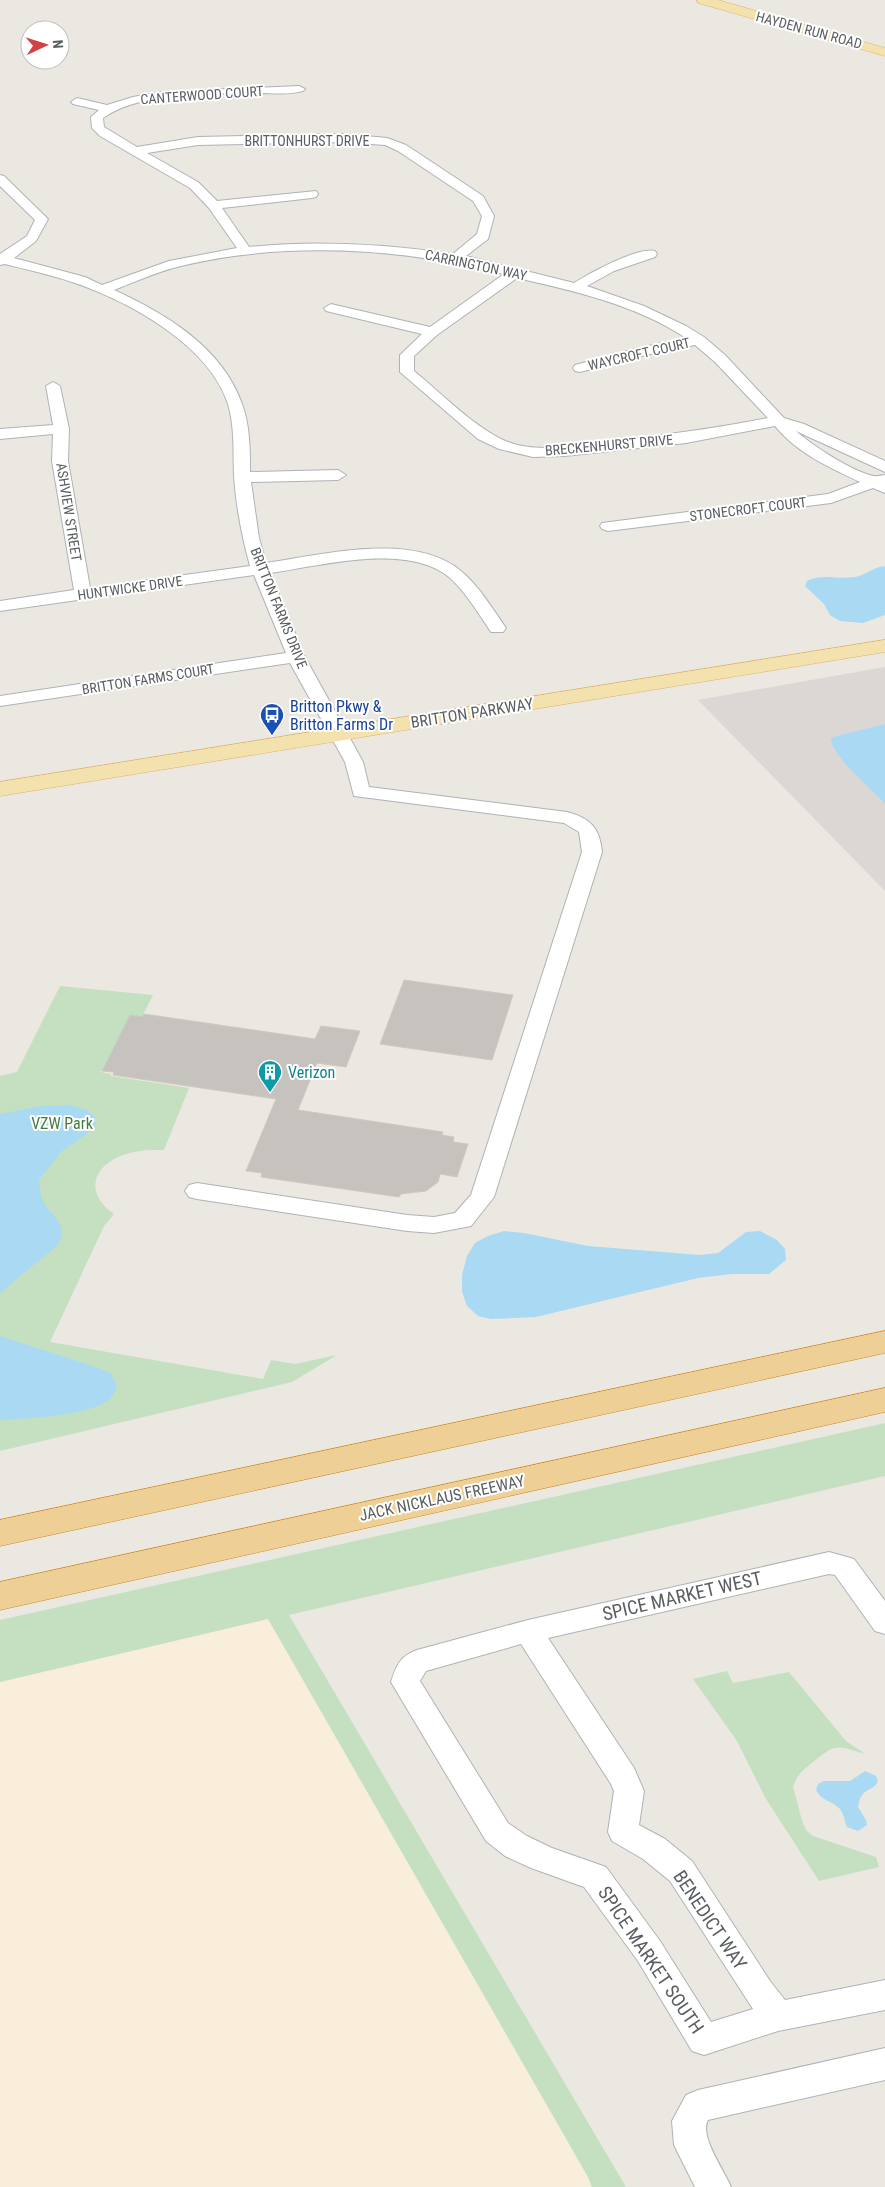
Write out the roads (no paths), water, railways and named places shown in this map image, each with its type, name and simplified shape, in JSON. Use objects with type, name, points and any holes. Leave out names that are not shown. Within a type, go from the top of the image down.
[{"type":"highway","points":[[0,1533],[885,1342]]},
{"type":"highway","name":"JACK NICKLAUS FREEWAY","points":[[0,1596],[885,1400]]},
{"type":"main road","name":"HAYDEN RUN ROAD","points":[[703,0],[885,52]]},
{"type":"main road","points":[[834,36],[863,31]]},
{"type":"main road","name":"BRITTON PARKWAY","points":[[0,789],[885,646]]},
{"type":"street","name":"CANTERWOOD COURT","points":[[106,108],[149,96],[299,89]]},
{"type":"street","points":[[78,102],[106,108]]},
{"type":"street","points":[[106,108],[97,117],[98,128],[134,151],[194,184],[214,205],[245,251]]},
{"type":"street","name":"BRITTONHURST DRIVE","points":[[134,151],[198,141],[344,138],[387,142],[402,148],[478,199],[488,216],[483,236],[456,258]]},
{"type":"street","points":[[0,179],[42,219],[40,229],[31,239],[1,259]]},
{"type":"street","points":[[214,205],[312,194]]},
{"type":"street","name":"CARRINGTON WAY","points":[[102,290],[154,270],[184,261],[245,251],[335,247],[374,248],[456,258],[576,287],[658,318],[699,340],[779,421],[790,437],[810,451],[882,483]]},
{"type":"street","points":[[576,287],[610,268],[650,254]]},
{"type":"street","name":"BRITTON FARMS DRIVE","points":[[1,259],[70,277],[102,290],[172,327],[204,354],[220,374],[235,404],[242,441],[242,477],[251,538],[260,570],[296,657],[336,734],[354,762],[361,792],[568,818],[584,825],[591,835],[592,852],[482,1197],[463,1220],[434,1225],[408,1223],[198,1191]]},
{"type":"street","name":"BRECKENHURST DRIVE","points":[[515,273],[432,332],[407,354],[407,372],[483,436],[504,446],[533,452],[564,452],[686,438],[779,421]]},
{"type":"street","points":[[330,308],[432,332]]},
{"type":"street","name":"WAYCROFT COURT","points":[[580,368],[639,352],[699,340]]},
{"type":"street","name":"ASHVIEW STREET","points":[[53,386],[61,429],[60,461],[83,594]]},
{"type":"street","name":"CARRINGTON WAY","points":[[779,421],[799,427],[885,466]]},
{"type":"street","points":[[0,434],[61,429]]},
{"type":"street","points":[[242,477],[338,475]]},
{"type":"street","name":"STONECROFT COURT","points":[[608,526],[831,498],[882,483]]},
{"type":"street","name":"HUNTWICKE DRIVE","points":[[0,606],[378,554],[418,557],[436,562],[449,570],[497,628]]},
{"type":"street","name":"BRITTON FARMS COURT","points":[[0,701],[296,657]]},
{"type":"street","name":"SPICE MARKET WEST","points":[[528,1631],[829,1563],[844,1567],[885,1622]]},
{"type":"street","name":"SPICE MARKET SOUTH","points":[[528,1631],[417,1662],[409,1669],[405,1682],[497,1832],[516,1846],[542,1858],[595,1877],[649,1951],[704,2040],[778,2016],[885,1995]]},
{"type":"street","name":"BENEDICT WAY","points":[[528,1631],[624,1777],[629,1791],[623,1832],[654,1849],[681,1871],[759,1992],[778,2016]]},
{"type":"street","points":[[714,2187],[691,2145],[689,2121],[698,2106],[885,2064]]},
{"type":"water","points":[[885,566],[885,615],[863,623],[840,621],[830,615],[824,604],[805,586],[807,581],[819,577],[855,577]]},
{"type":"water","points":[[885,724],[885,803],[845,763],[833,746],[831,739]]},
{"type":"water","points":[[69,1105],[87,1110],[95,1117],[95,1126],[61,1152],[39,1180],[43,1201],[60,1225],[61,1236],[59,1244],[0,1293],[0,1114],[41,1106]]},
{"type":"water","points":[[504,1231],[524,1233],[588,1246],[700,1255],[718,1253],[746,1232],[760,1231],[777,1240],[785,1249],[786,1260],[769,1274],[732,1274],[698,1278],[536,1317],[491,1319],[478,1316],[467,1306],[462,1292],[462,1275],[467,1256],[475,1243]]},
{"type":"water","points":[[0,1336],[111,1373],[117,1387],[113,1396],[99,1406],[72,1413],[0,1420]]},
{"type":"water","points":[[865,1771],[876,1776],[878,1781],[876,1785],[864,1793],[860,1800],[858,1807],[867,1825],[858,1831],[847,1827],[841,1810],[818,1794],[816,1790],[818,1784],[824,1781],[850,1781]]},
{"type":"place","name":"Britton Pkwy & Britton Farms Dr","points":[[272,736]]},
{"type":"place","name":"Verizon","points":[[270,1093]]},
{"type":"park label","name":"VZW Park","points":[[62,1123]]}]
